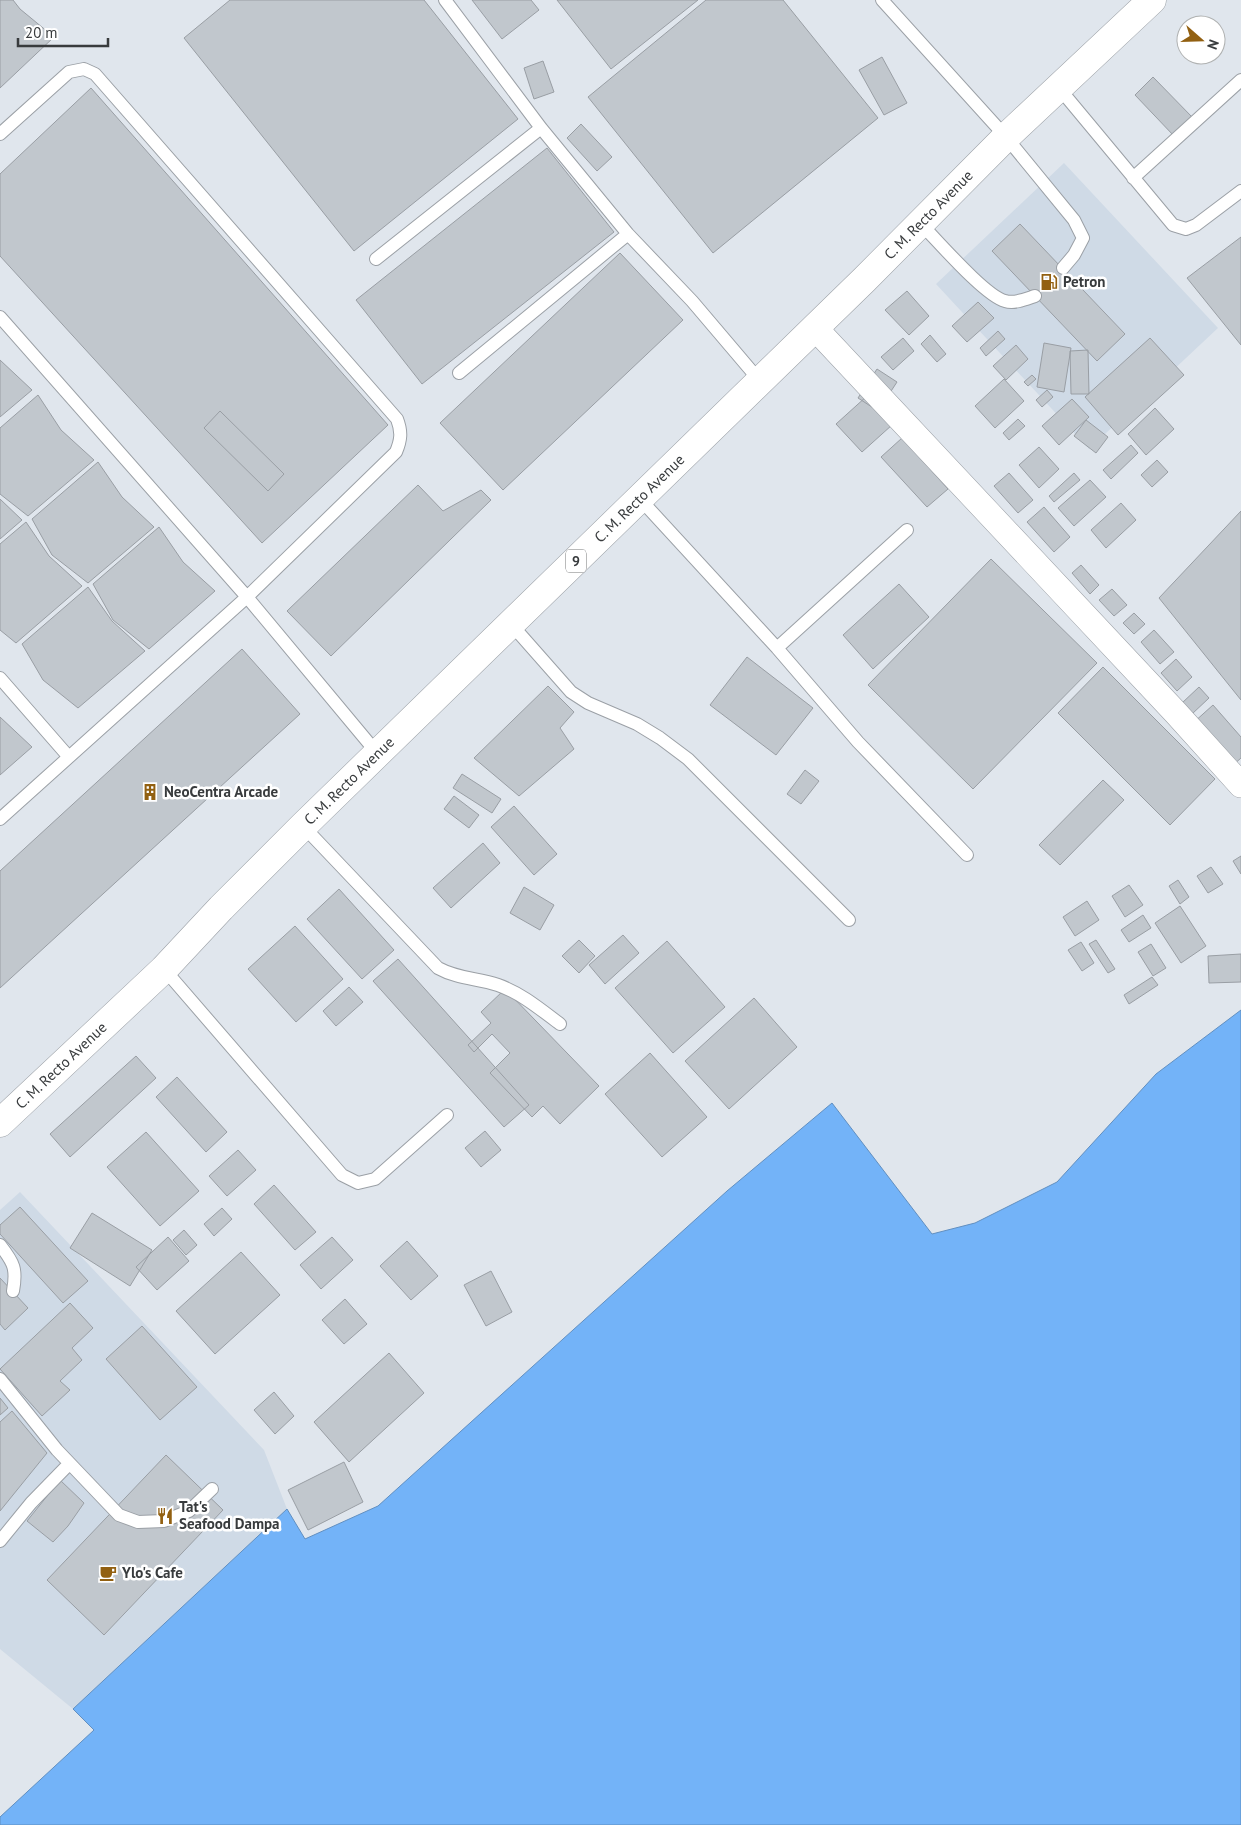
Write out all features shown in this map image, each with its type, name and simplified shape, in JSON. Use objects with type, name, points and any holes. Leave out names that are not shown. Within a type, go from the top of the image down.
[{"type":"highway","name":"C. M. Recto Avenue","points":[[0,1123],[164,969],[221,908],[303,826],[640,500],[1006,136],[1152,0]]},
{"type":"street","points":[[814,328],[1176,713],[1241,785]]},
{"type":"lane","points":[[445,0],[541,128],[628,234],[692,302],[760,381]]},
{"type":"lane","points":[[882,0],[1006,136],[1074,220],[1083,238],[1074,255],[1063,268]]},
{"type":"lane","points":[[0,134],[69,72],[84,69],[95,74],[397,419],[401,428],[401,440],[396,452],[247,597],[0,819]]},
{"type":"lane","points":[[1133,178],[1241,80]]},
{"type":"lane","points":[[1059,88],[1173,225],[1186,229],[1196,225],[1241,191]]},
{"type":"lane","points":[[376,260],[541,128]]},
{"type":"lane","points":[[920,223],[976,281],[995,297],[1006,302],[1017,302],[1035,296]]},
{"type":"lane","points":[[459,374],[628,234]]},
{"type":"lane","points":[[0,317],[247,597],[377,753]]},
{"type":"lane","points":[[640,500],[777,648],[858,742],[967,855]]},
{"type":"lane","points":[[777,648],[907,530]]},
{"type":"lane","points":[[511,624],[571,692],[588,703],[637,724],[688,759],[849,920]]},
{"type":"lane","points":[[0,678],[68,756]]},
{"type":"lane","points":[[303,826],[438,968],[451,975],[496,984],[527,1000],[560,1024]]},
{"type":"lane","points":[[164,969],[342,1176],[358,1183],[376,1179],[447,1115]]},
{"type":"lane","points":[[0,1245],[13,1261],[16,1276],[13,1292]]},
{"type":"lane","points":[[0,1379],[57,1450],[118,1515],[138,1522],[164,1521],[190,1511],[212,1489]]},
{"type":"lane","points":[[0,1541],[31,1503],[70,1464]]},
{"type":"shaded area","points":[[1064,163],[1218,328],[1089,449],[936,284]]},
{"type":"shaded area","points":[[20,1192],[264,1450],[287,1509],[73,1709],[0,1649],[0,1210]]},
{"type":"water","points":[[1241,1010],[1241,1825],[0,1825],[0,1817],[94,1730],[73,1709],[287,1509],[305,1539],[378,1506],[727,1191],[832,1103],[932,1234],[975,1223],[1057,1182],[1156,1074]]},
{"type":"building","points":[[0,0],[13,0],[20,9],[54,37],[0,88]]},
{"type":"building","points":[[230,0],[424,0],[518,119],[354,251],[184,38]]},
{"type":"building","points":[[472,0],[531,0],[539,10],[502,39]]},
{"type":"building","points":[[557,0],[698,0],[611,69]]},
{"type":"building","points":[[706,0],[783,0],[878,118],[713,253],[588,97]]},
{"type":"building","points":[[882,57],[907,103],[884,115],[859,70]]},
{"type":"building","points":[[543,61],[554,92],[534,99],[524,68]]},
{"type":"building","points":[[1153,77],[1193,118],[1174,136],[1135,95]]},
{"type":"building","points":[[91,88],[388,425],[262,543],[0,256],[0,174]]},
{"type":"building","points":[[581,124],[612,157],[597,171],[567,138]]},
{"type":"building","points":[[547,148],[614,232],[422,384],[356,300]]},
{"type":"building","name":"Petron","points":[[1020,224],[1125,334],[1097,361],[992,251]]},
{"type":"building","points":[[1241,237],[1241,345],[1187,278]]},
{"type":"building","points":[[620,253],[683,320],[503,490],[440,423]]},
{"type":"building","points":[[907,291],[929,316],[909,335],[885,310]]},
{"type":"building","points":[[978,302],[994,318],[967,342],[952,326]]},
{"type":"building","points":[[998,331],[1005,339],[986,356],[980,348]]},
{"type":"building","points":[[930,335],[946,354],[937,362],[921,344]]},
{"type":"building","points":[[903,338],[914,351],[893,370],[881,357]]},
{"type":"building","points":[[1150,338],[1184,375],[1118,435],[1085,397]]},
{"type":"building","points":[[1044,343],[1071,348],[1064,392],[1037,387]]},
{"type":"building","points":[[1016,345],[1028,359],[1006,380],[993,366]]},
{"type":"building","points":[[1088,350],[1089,394],[1071,394],[1070,351]]},
{"type":"building","points":[[0,360],[32,390],[0,417]]},
{"type":"building","points":[[877,369],[897,382],[878,411],[858,398]]},
{"type":"building","points":[[1032,375],[1036,379],[1028,386],[1024,382]]},
{"type":"building","points":[[1004,379],[1024,401],[995,428],[975,406]]},
{"type":"building","points":[[1047,390],[1053,397],[1042,407],[1036,400]]},
{"type":"building","points":[[38,395],[61,430],[94,460],[28,516],[0,494],[0,428]]},
{"type":"building","points":[[867,396],[892,425],[862,452],[836,424]]},
{"type":"building","points":[[1072,399],[1089,417],[1059,445],[1042,426]]},
{"type":"building","points":[[1155,408],[1174,429],[1146,455],[1128,434]]},
{"type":"building","points":[[220,411],[284,474],[268,491],[204,428]]},
{"type":"building","points":[[1018,419],[1025,426],[1009,440],[1003,433]]},
{"type":"building","points":[[1086,420],[1108,437],[1096,453],[1074,436]]},
{"type":"building","points":[[902,438],[948,489],[927,507],[881,457]]},
{"type":"building","points":[[1131,445],[1138,453],[1111,479],[1103,470]]},
{"type":"building","points":[[1039,447],[1059,469],[1039,488],[1019,465]]},
{"type":"building","points":[[1157,460],[1168,472],[1152,487],[1141,475]]},
{"type":"building","points":[[98,462],[122,497],[154,527],[88,583],[52,555],[32,519]]},
{"type":"building","points":[[1009,473],[1033,500],[1018,513],[994,486]]},
{"type":"building","points":[[1074,473],[1080,480],[1054,502],[1049,496]]},
{"type":"building","points":[[1090,480],[1106,497],[1074,526],[1058,508]]},
{"type":"building","points":[[418,485],[443,511],[481,490],[491,500],[331,656],[287,611]]},
{"type":"building","points":[[0,499],[22,520],[0,539]]},
{"type":"building","points":[[1121,503],[1136,520],[1106,548],[1091,530]]},
{"type":"building","points":[[1044,507],[1070,537],[1054,552],[1027,522]]},
{"type":"building","points":[[1241,511],[1241,700],[1159,598]]},
{"type":"building","points":[[26,522],[49,556],[82,586],[16,643],[0,630],[0,544]]},
{"type":"building","points":[[159,527],[183,562],[215,591],[149,649],[113,620],[93,584]]},
{"type":"building","points":[[991,559],[1097,663],[973,789],[868,685]]},
{"type":"building","points":[[1081,565],[1099,585],[1090,594],[1072,573]]},
{"type":"building","points":[[899,584],[929,617],[873,669],[843,635]]},
{"type":"building","points":[[88,587],[112,621],[145,651],[78,708],[43,680],[22,644]]},
{"type":"building","points":[[1112,589],[1127,605],[1114,616],[1099,600]]},
{"type":"building","points":[[1134,613],[1145,624],[1134,634],[1123,623]]},
{"type":"building","points":[[1154,630],[1174,652],[1160,664],[1141,642]]},
{"type":"building","name":"NeoCentra Arcade","points":[[242,649],[300,714],[0,988],[0,871]]},
{"type":"building","points":[[747,657],[813,708],[776,755],[710,705]]},
{"type":"building","points":[[1176,659],[1192,677],[1177,691],[1161,673]]},
{"type":"building","points":[[1103,667],[1215,779],[1170,825],[1058,713]]},
{"type":"building","points":[[548,686],[574,712],[560,728],[574,749],[519,796],[474,758]]},
{"type":"building","points":[[1199,687],[1209,698],[1192,714],[1182,703]]},
{"type":"building","points":[[1213,705],[1241,737],[1241,758],[1232,766],[1193,723]]},
{"type":"building","points":[[0,717],[32,747],[0,775]]},
{"type":"building","points":[[805,770],[819,781],[801,804],[787,794]]},
{"type":"building","points":[[462,774],[501,799],[492,813],[453,788]]},
{"type":"building","points":[[1103,780],[1124,800],[1060,865],[1039,845]]},
{"type":"building","points":[[454,796],[479,815],[469,828],[444,809]]},
{"type":"building","points":[[514,806],[557,854],[534,875],[491,827]]},
{"type":"building","points":[[483,843],[500,863],[451,908],[433,888]]},
{"type":"building","points":[[1241,856],[1241,874],[1233,861]]},
{"type":"building","points":[[1211,867],[1223,884],[1208,893],[1197,876]]},
{"type":"building","points":[[1178,880],[1189,897],[1180,904],[1169,886]]},
{"type":"building","points":[[1129,885],[1143,905],[1125,917],[1112,896]]},
{"type":"building","points":[[524,887],[554,905],[540,930],[510,913]]},
{"type":"building","points":[[339,889],[394,950],[362,979],[307,919]]},
{"type":"building","points":[[1087,901],[1099,920],[1075,936],[1063,917]]},
{"type":"building","points":[[1180,906],[1206,946],[1181,963],[1155,923]]},
{"type":"building","points":[[1143,915],[1151,928],[1129,942],[1121,930]]},
{"type":"building","points":[[295,926],[343,979],[296,1022],[248,969]]},
{"type":"building","points":[[623,935],[639,953],[605,984],[589,965]]},
{"type":"building","points":[[579,940],[595,956],[579,973],[562,956]]},
{"type":"building","points":[[1096,940],[1115,969],[1108,973],[1089,944]]},
{"type":"building","points":[[667,941],[725,1007],[673,1053],[615,988]]},
{"type":"building","points":[[1081,942],[1094,963],[1082,971],[1068,950]]},
{"type":"building","points":[[1151,944],[1166,968],[1153,976],[1138,952]]},
{"type":"building","points":[[1241,954],[1241,982],[1209,983],[1208,956]]},
{"type":"building","points":[[398,959],[529,1105],[504,1127],[373,981]]},
{"type":"building","points":[[1152,977],[1158,985],[1129,1004],[1124,995]]},
{"type":"building","points":[[349,987],[363,1002],[336,1026],[323,1011]]},
{"type":"building","points":[[505,989],[599,1086],[560,1124],[543,1106],[532,1117],[490,1073],[510,1053],[492,1034],[474,1052],[468,1045],[491,1023],[481,1012]]},
{"type":"building","points":[[754,998],[797,1047],[729,1109],[685,1061]]},
{"type":"building","points":[[650,1053],[707,1117],[662,1157],[605,1094]]},
{"type":"building","points":[[136,1056],[156,1078],[70,1157],[50,1134]]},
{"type":"building","points":[[177,1077],[227,1132],[206,1152],[156,1097]]},
{"type":"building","points":[[485,1131],[501,1150],[481,1167],[465,1148]]},
{"type":"building","points":[[146,1132],[199,1191],[160,1226],[107,1167]]},
{"type":"building","points":[[238,1150],[256,1170],[227,1196],[209,1176]]},
{"type":"building","points":[[274,1185],[316,1232],[295,1250],[254,1204]]},
{"type":"building","points":[[20,1207],[88,1281],[63,1303],[0,1234],[0,1225]]},
{"type":"building","points":[[222,1208],[232,1219],[214,1236],[204,1224]]},
{"type":"building","points":[[92,1213],[152,1250],[130,1286],[70,1248]]},
{"type":"building","points":[[184,1230],[197,1245],[186,1255],[173,1240]]},
{"type":"building","points":[[168,1237],[189,1261],[157,1290],[136,1267]]},
{"type":"building","points":[[332,1237],[353,1260],[321,1289],[300,1265]]},
{"type":"building","points":[[407,1241],[438,1276],[411,1300],[380,1266]]},
{"type":"building","points":[[241,1252],[280,1295],[215,1354],[176,1311]]},
{"type":"building","points":[[491,1271],[512,1312],[486,1326],[464,1285]]},
{"type":"building","points":[[0,1278],[28,1308],[5,1330],[0,1324]]},
{"type":"building","points":[[345,1299],[367,1324],[344,1344],[322,1320]]},
{"type":"building","points":[[70,1303],[93,1328],[72,1348],[82,1360],[60,1381],[70,1390],[42,1416],[0,1369]]},
{"type":"building","points":[[142,1326],[197,1387],[160,1420],[106,1359]]},
{"type":"building","points":[[389,1353],[424,1393],[349,1462],[314,1422]]},
{"type":"building","points":[[274,1392],[294,1416],[275,1434],[254,1410]]},
{"type":"building","points":[[0,1398],[8,1408],[0,1415]]},
{"type":"building","points":[[12,1411],[47,1453],[0,1511],[0,1422]]},
{"type":"building","points":[[166,1455],[223,1510],[104,1635],[47,1580]]},
{"type":"building","points":[[344,1462],[363,1502],[308,1530],[288,1490]]},
{"type":"building","points":[[60,1480],[84,1503],[68,1526],[53,1542],[27,1521]]},
{"type":"place","name":"Petron","points":[[1049,282]]},
{"type":"place","name":"NeoCentra Arcade","points":[[150,792]]},
{"type":"place","name":"Tat's Seafood Dampa","points":[[165,1516]]},
{"type":"place","name":"Ylo's Cafe","points":[[108,1573]]}]
